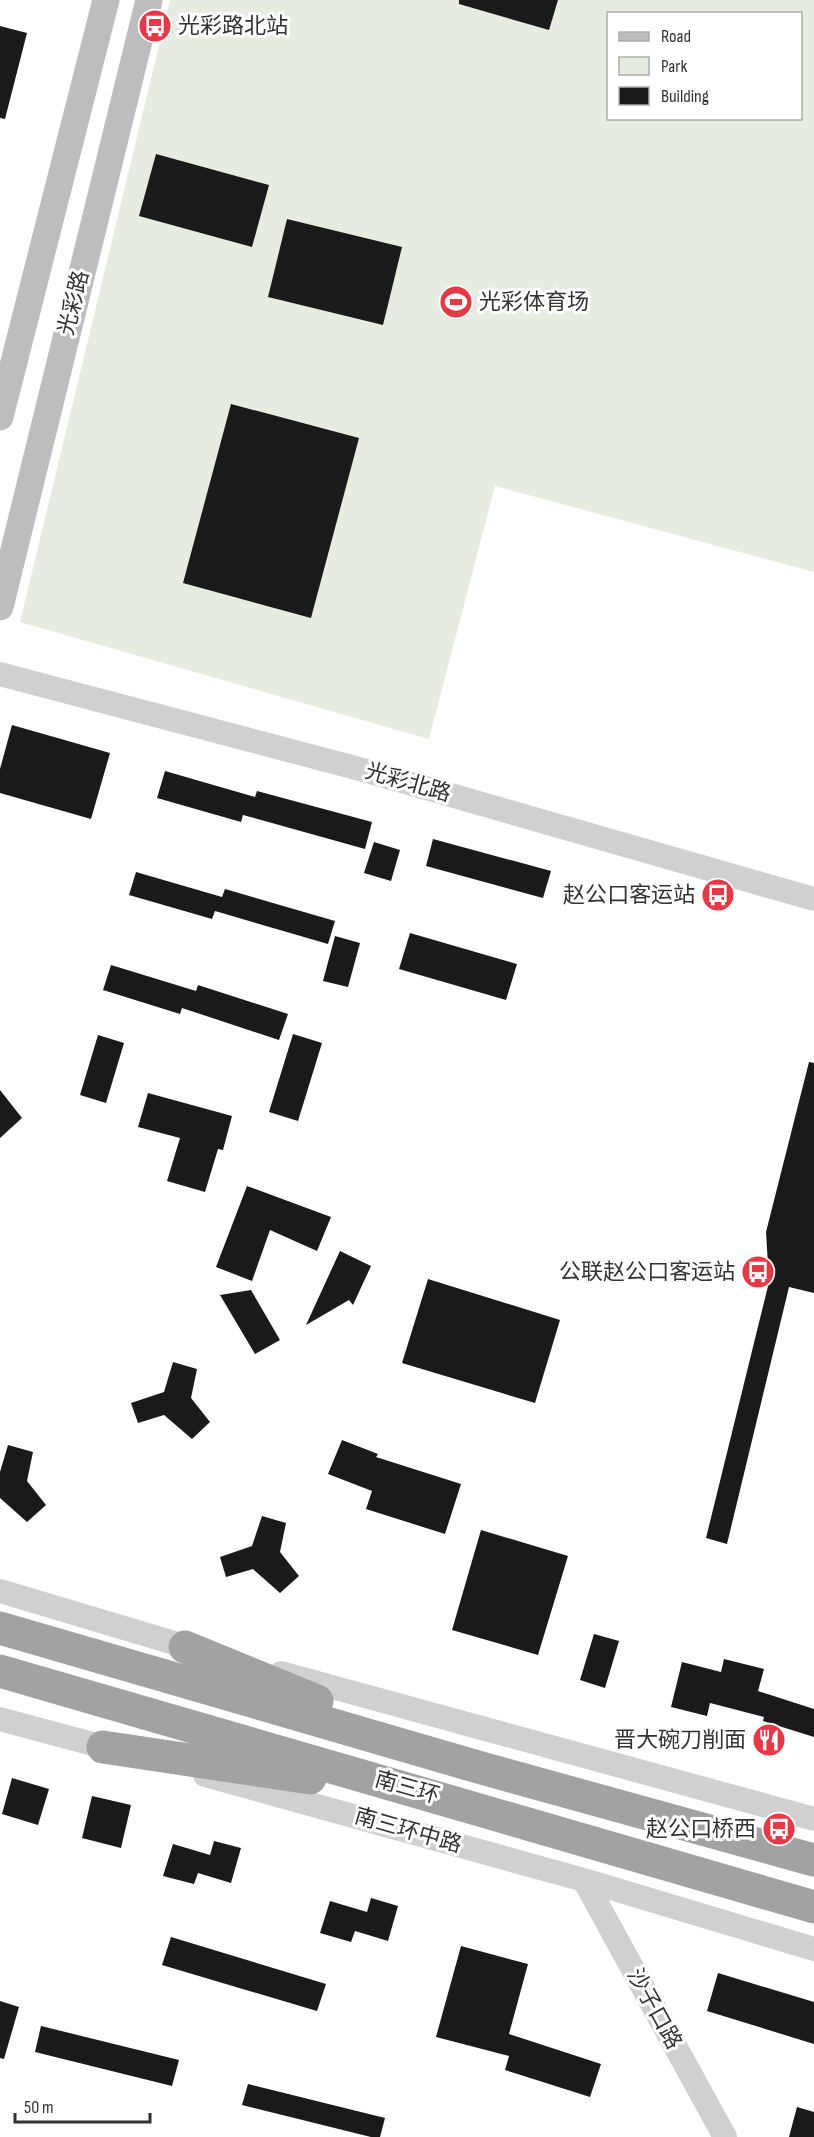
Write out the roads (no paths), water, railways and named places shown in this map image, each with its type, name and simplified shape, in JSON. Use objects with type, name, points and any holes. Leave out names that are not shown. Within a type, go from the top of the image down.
[{"type":"highway","name":"南三环","points":[[10,1630],[485,1769],[814,1860]]},
{"type":"highway","points":[[185,1647],[485,1769]]},
{"type":"highway","name":"南三环","points":[[3,1672],[814,1907]]},
{"type":"highway","points":[[104,1747],[445,1799]]},
{"type":"main road","name":"光彩路","points":[[0,417],[106,0]]},
{"type":"main road","name":"光彩路","points":[[0,607],[149,0]]},
{"type":"street","name":"光彩北路","points":[[0,674],[367,772],[814,899]]},
{"type":"street","points":[[0,1591],[185,1647],[814,1819]]},
{"type":"street","name":"南三环中路","points":[[0,1719],[584,1880],[814,1949]]},
{"type":"street","name":"沙子口路","points":[[584,1880],[725,2137]]},
{"type":"place","name":"光彩路北站","points":[[155,26]]},
{"type":"place","name":"光彩体育场","points":[[456,302]]},
{"type":"place","name":"赵公口客运站","points":[[718,895]]},
{"type":"place","name":"公联赵公口客运站","points":[[758,1272]]},
{"type":"place","name":"晋大碗刀削面","points":[[769,1740]]},
{"type":"place","name":"赵公口桥西","points":[[779,1829]]}]
